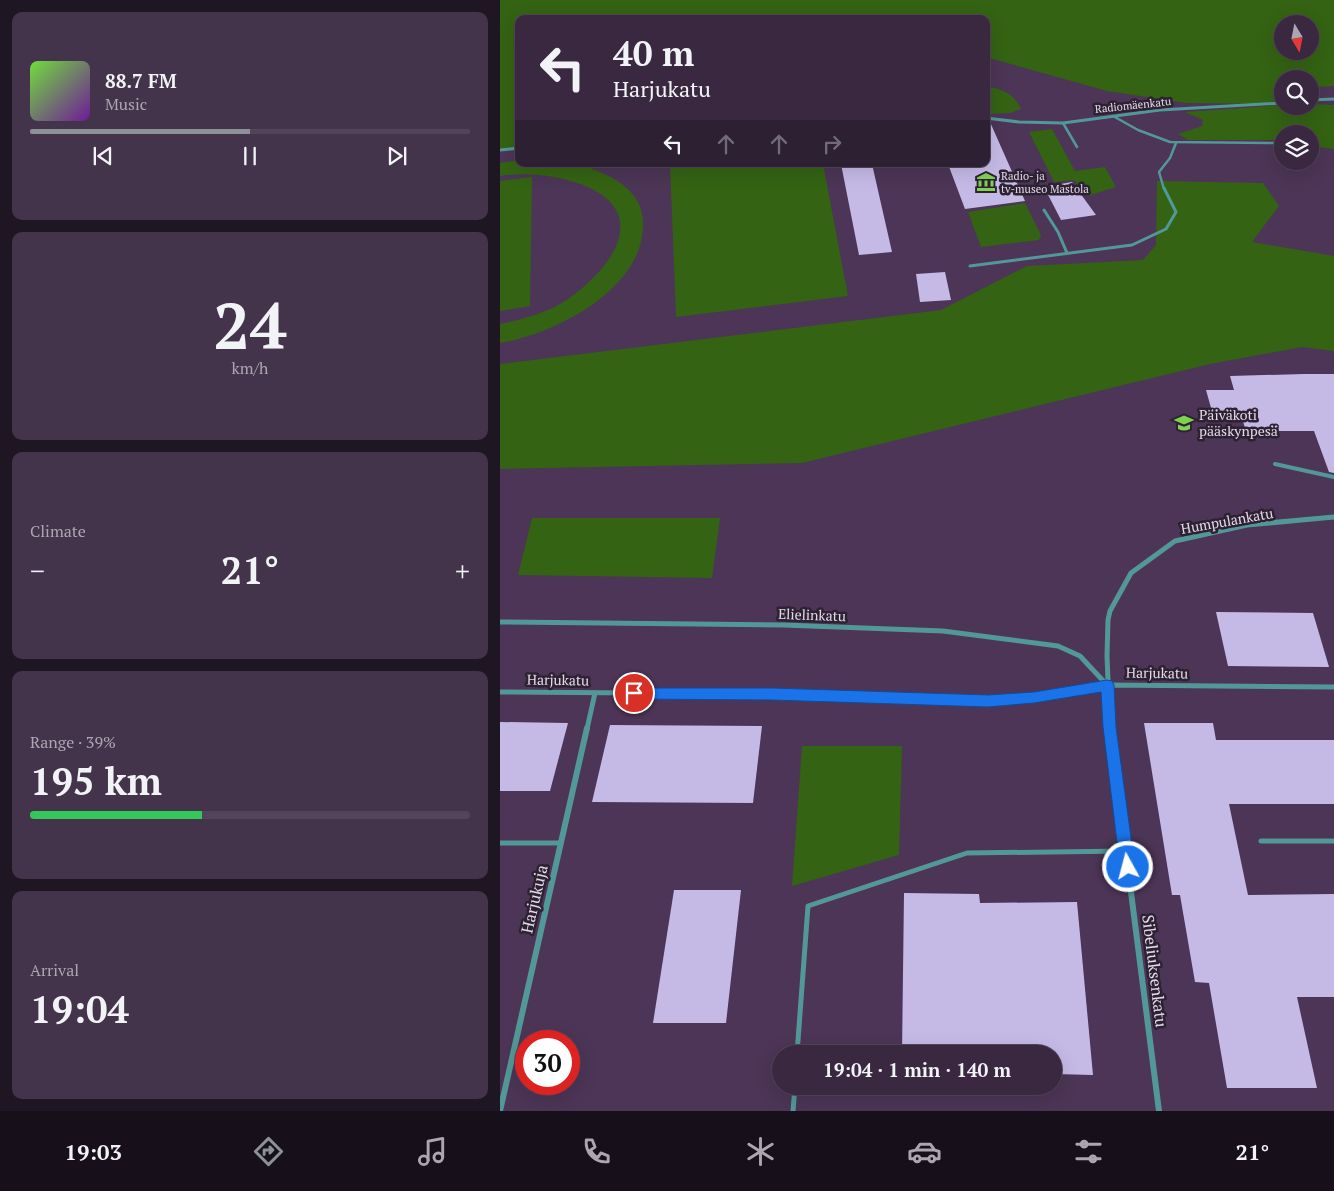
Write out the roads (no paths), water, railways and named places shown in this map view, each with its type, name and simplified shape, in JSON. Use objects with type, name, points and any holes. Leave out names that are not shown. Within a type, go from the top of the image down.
[{"type":"street","points":[[1319,100],[1334,99]]},
{"type":"street","name":"Radiomäenkatu","points":[[990,118],[1019,122],[1063,123],[1160,110],[1274,103]]},
{"type":"street","points":[[500,150],[515,148]]},
{"type":"street","name":"Humpulankatu","points":[[1107,685],[1108,620],[1110,611],[1131,574],[1175,541],[1247,525],[1334,517]]},
{"type":"street","name":"Elielinkatu","points":[[500,622],[784,625],[944,632],[1058,646],[1080,656],[1107,685]]},
{"type":"street","name":"Harjukatu","points":[[500,692],[772,694],[988,701],[1034,698],[1107,685],[1334,687]]},
{"type":"street","name":"Sibeliuksenkatu","points":[[1107,685],[1110,727],[1159,1111]]},
{"type":"street","name":"Harjukuja","points":[[500,1111],[594,693]]},
{"type":"lane","points":[[1112,116],[1138,130],[1176,143],[1274,143]]},
{"type":"lane","points":[[1063,123],[1077,147]]},
{"type":"lane","points":[[970,266],[1132,245],[1166,229],[1176,212],[1163,186],[1159,172],[1170,158],[1176,143]]},
{"type":"lane","points":[[1044,210],[1058,232],[1067,254]]},
{"type":"lane","points":[[1275,464],[1334,477]]},
{"type":"lane","points":[[1261,842],[1334,841]]},
{"type":"lane","points":[[500,843],[561,843]]},
{"type":"lane","points":[[798,1045],[808,906],[966,853],[1126,851]]},
{"type":"lane","points":[[793,1111],[794,1095]]},
{"type":"place","name":"Radio- ja tv-museo Mastola","points":[[986,182]]},
{"type":"place","name":"Päiväkoti pääskynpesä","points":[[1184,423]]}]
